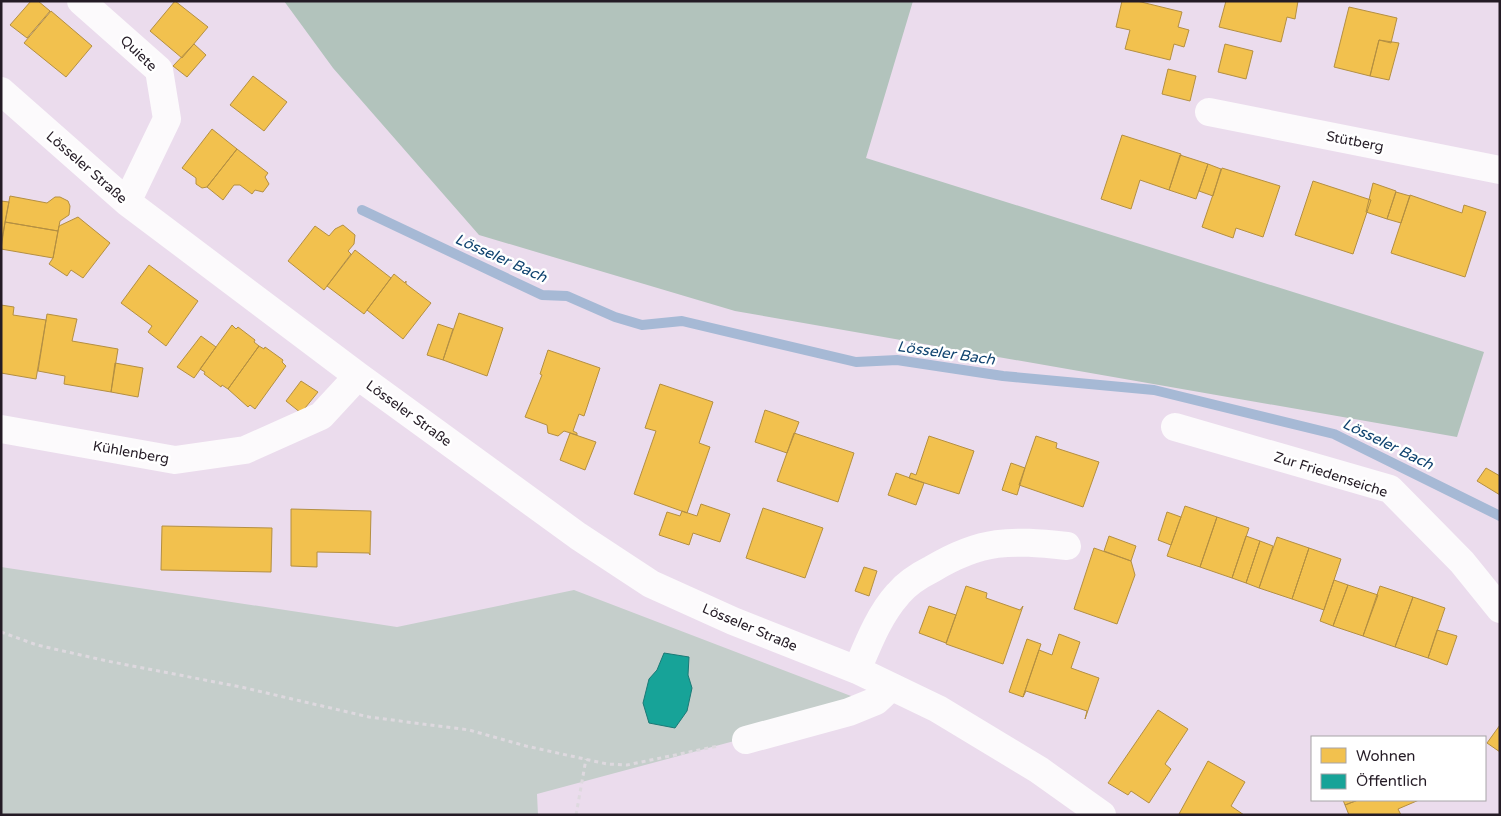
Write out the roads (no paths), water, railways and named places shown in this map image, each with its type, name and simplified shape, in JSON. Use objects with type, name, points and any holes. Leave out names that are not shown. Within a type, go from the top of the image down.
[{"type":"street","name":"Quiete","points":[[81,1],[159,70],[167,119],[128,202]]},
{"type":"street","name":"Lösseler Straße","points":[[1,91],[128,202],[358,376],[578,536],[651,584],[733,621],[856,670],[947,714],[1039,770],[1102,815]]},
{"type":"street","name":"Stütberg","points":[[1209,112],[1500,170]]},
{"type":"street","name":"Kühlenberg","points":[[1,429],[175,460],[244,450],[321,416],[358,376]]},
{"type":"street","name":"Zur Friedenseiche","points":[[1175,426],[1390,489],[1462,562],[1500,609]]},
{"type":"street","points":[[856,670],[877,626],[898,593],[934,567],[980,545],[1009,541],[1067,546]]},
{"type":"street","points":[[746,740],[849,712],[876,701],[891,686]]},
{"type":"waterway","name":"Lösseler Bach","points":[[362,210],[542,295],[567,296],[615,317],[642,325],[682,321],[856,362],[897,360],[1003,376],[1154,390],[1334,434],[1500,516]]}]
